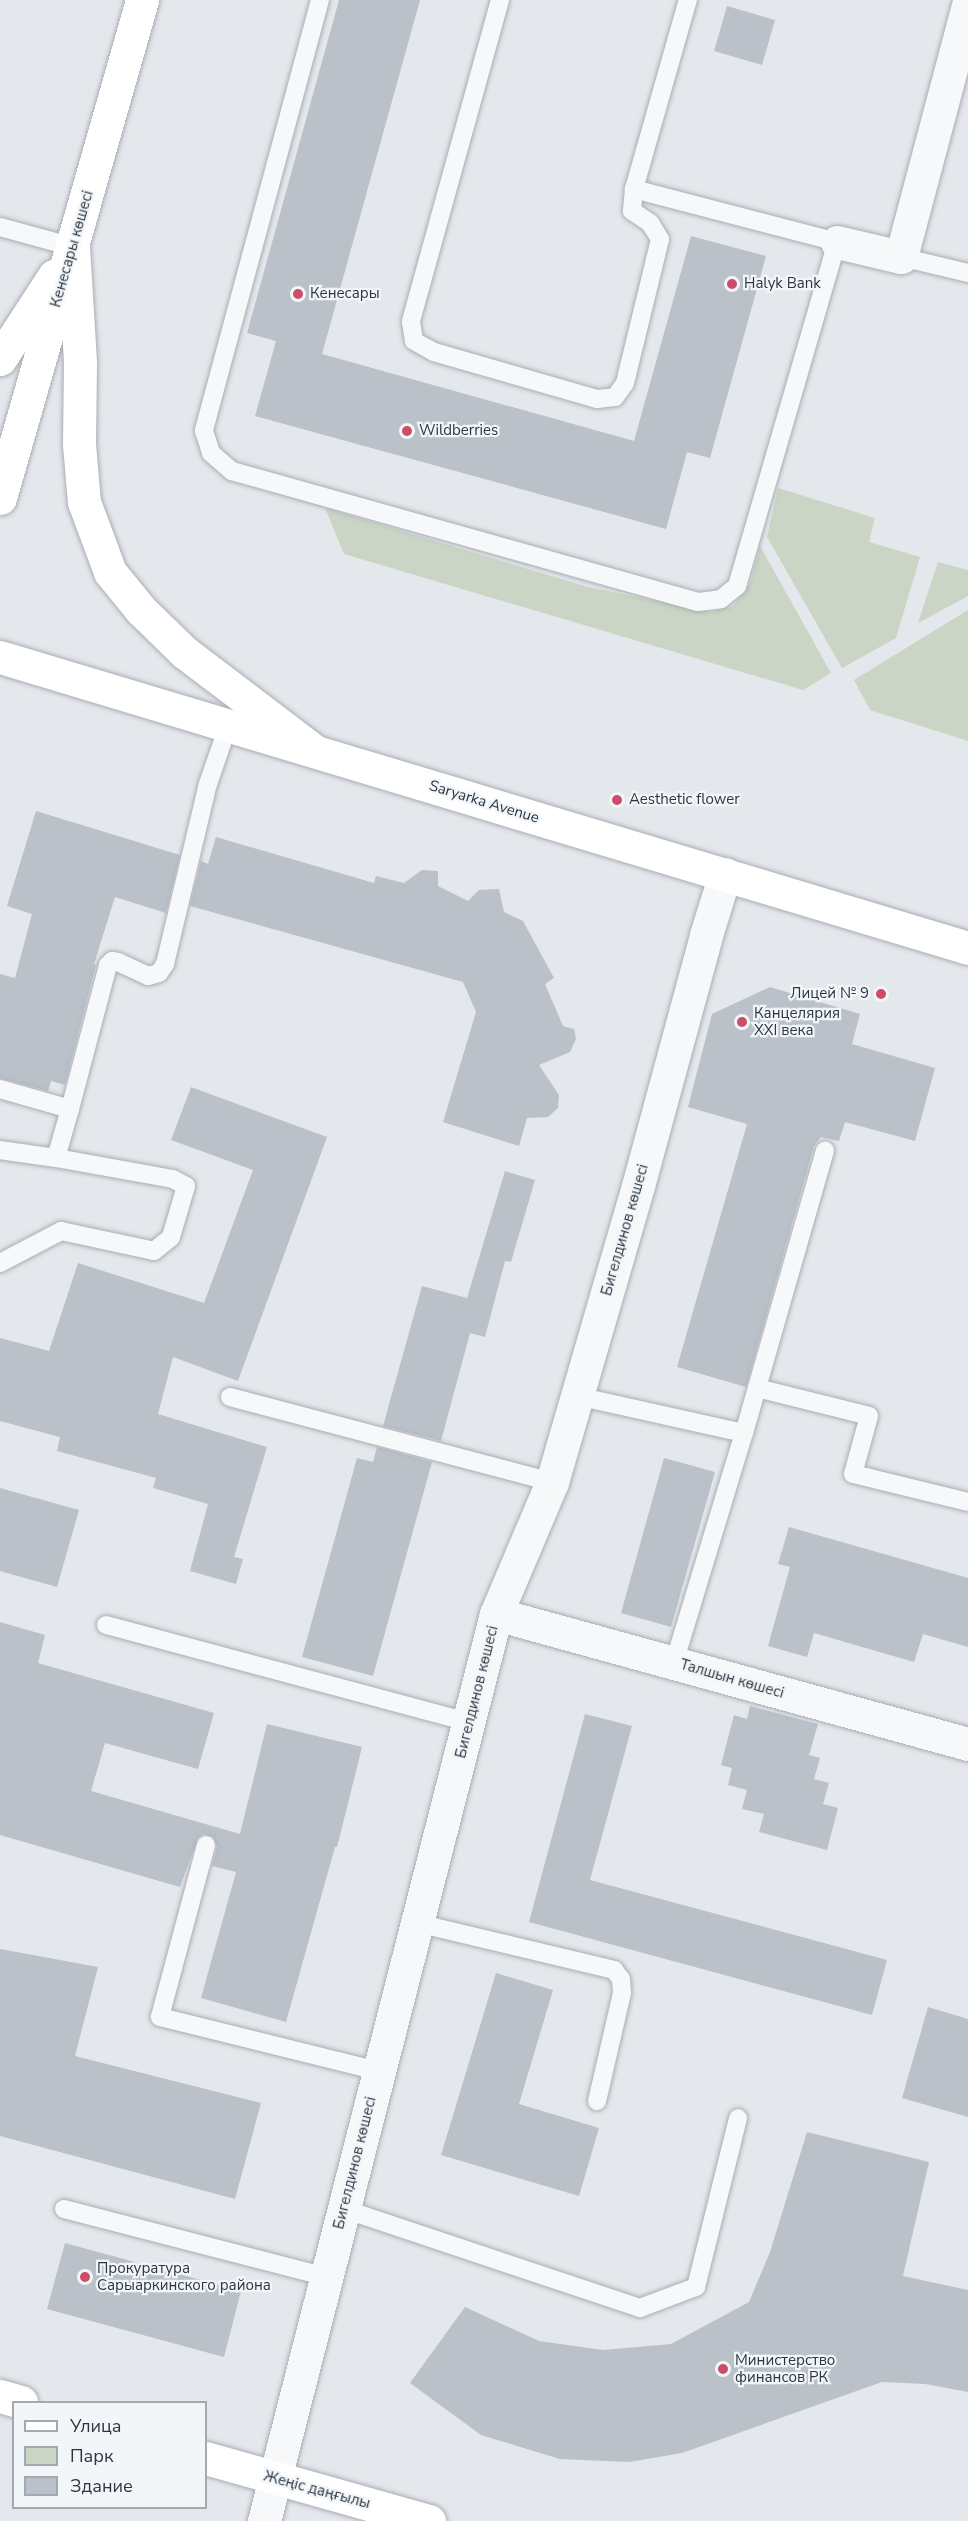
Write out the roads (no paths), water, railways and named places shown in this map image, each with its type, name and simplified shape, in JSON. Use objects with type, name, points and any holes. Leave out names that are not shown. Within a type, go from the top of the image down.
[{"type":"main road","name":"Кенесары көшесі","points":[[0,498],[142,0]]},
{"type":"main road","points":[[0,359],[73,247]]},
{"type":"main road","points":[[73,247],[84,502],[110,572],[141,610],[184,652],[314,751]]},
{"type":"main road","name":"Saryarka Avenue","points":[[0,657],[968,948]]},
{"type":"main road","points":[[0,2396],[15,2401]]},
{"type":"main road","name":"Жеңіс даңғылы","points":[[207,2458],[429,2521]]},
{"type":"street","points":[[837,242],[900,257],[968,5]]},
{"type":"street","name":"Бигелдинов көшесі","points":[[264,2521],[496,1614],[552,1482],[638,1186],[705,935],[725,874]]},
{"type":"street","name":"Талшын көшесі","points":[[496,1614],[968,1744]]},
{"type":"lane","points":[[320,0],[204,431],[212,453],[232,471],[698,602],[721,599],[737,586],[837,242],[634,189]]},
{"type":"lane","points":[[501,0],[411,322],[414,341],[434,352],[597,399],[615,397],[625,383],[660,239],[650,223],[632,211],[634,189],[688,0]]},
{"type":"lane","points":[[0,227],[73,247]]},
{"type":"lane","points":[[900,257],[968,273]]},
{"type":"lane","points":[[56,1158],[108,965],[112,961],[118,962],[148,975],[159,972],[165,964],[208,784],[228,726]]},
{"type":"lane","points":[[0,1089],[70,1109]]},
{"type":"lane","points":[[0,1150],[173,1179],[186,1186],[171,1237],[154,1251],[62,1232],[0,1263]]},
{"type":"lane","points":[[674,1662],[744,1433],[825,1150]]},
{"type":"lane","points":[[757,1388],[869,1416],[853,1474],[968,1502]]},
{"type":"lane","points":[[578,1396],[744,1433]]},
{"type":"lane","points":[[230,1397],[552,1482]]},
{"type":"lane","points":[[106,1625],[469,1722]]},
{"type":"lane","points":[[206,1845],[160,2017],[379,2071]]},
{"type":"lane","points":[[417,1923],[614,1971],[621,1979],[622,1993],[597,2101]]},
{"type":"lane","points":[[344,2209],[640,2308],[696,2287],[738,2118]]},
{"type":"lane","points":[[64,2209],[326,2277]]},
{"type":"place","name":"Halyk Bank","points":[[732,284]]},
{"type":"place","name":"Кенесары","points":[[298,294]]},
{"type":"place","name":"Wildberries","points":[[407,431]]},
{"type":"place","name":"Aesthetic flower","points":[[617,800]]},
{"type":"place","name":"Лицей № 9","points":[[881,994]]},
{"type":"place","name":"Канцелярия XXI века","points":[[742,1022]]},
{"type":"place","name":"Прокуратура Сарыаркинского района","points":[[85,2277]]},
{"type":"place","name":"Министерство финансов РК","points":[[723,2369]]}]
